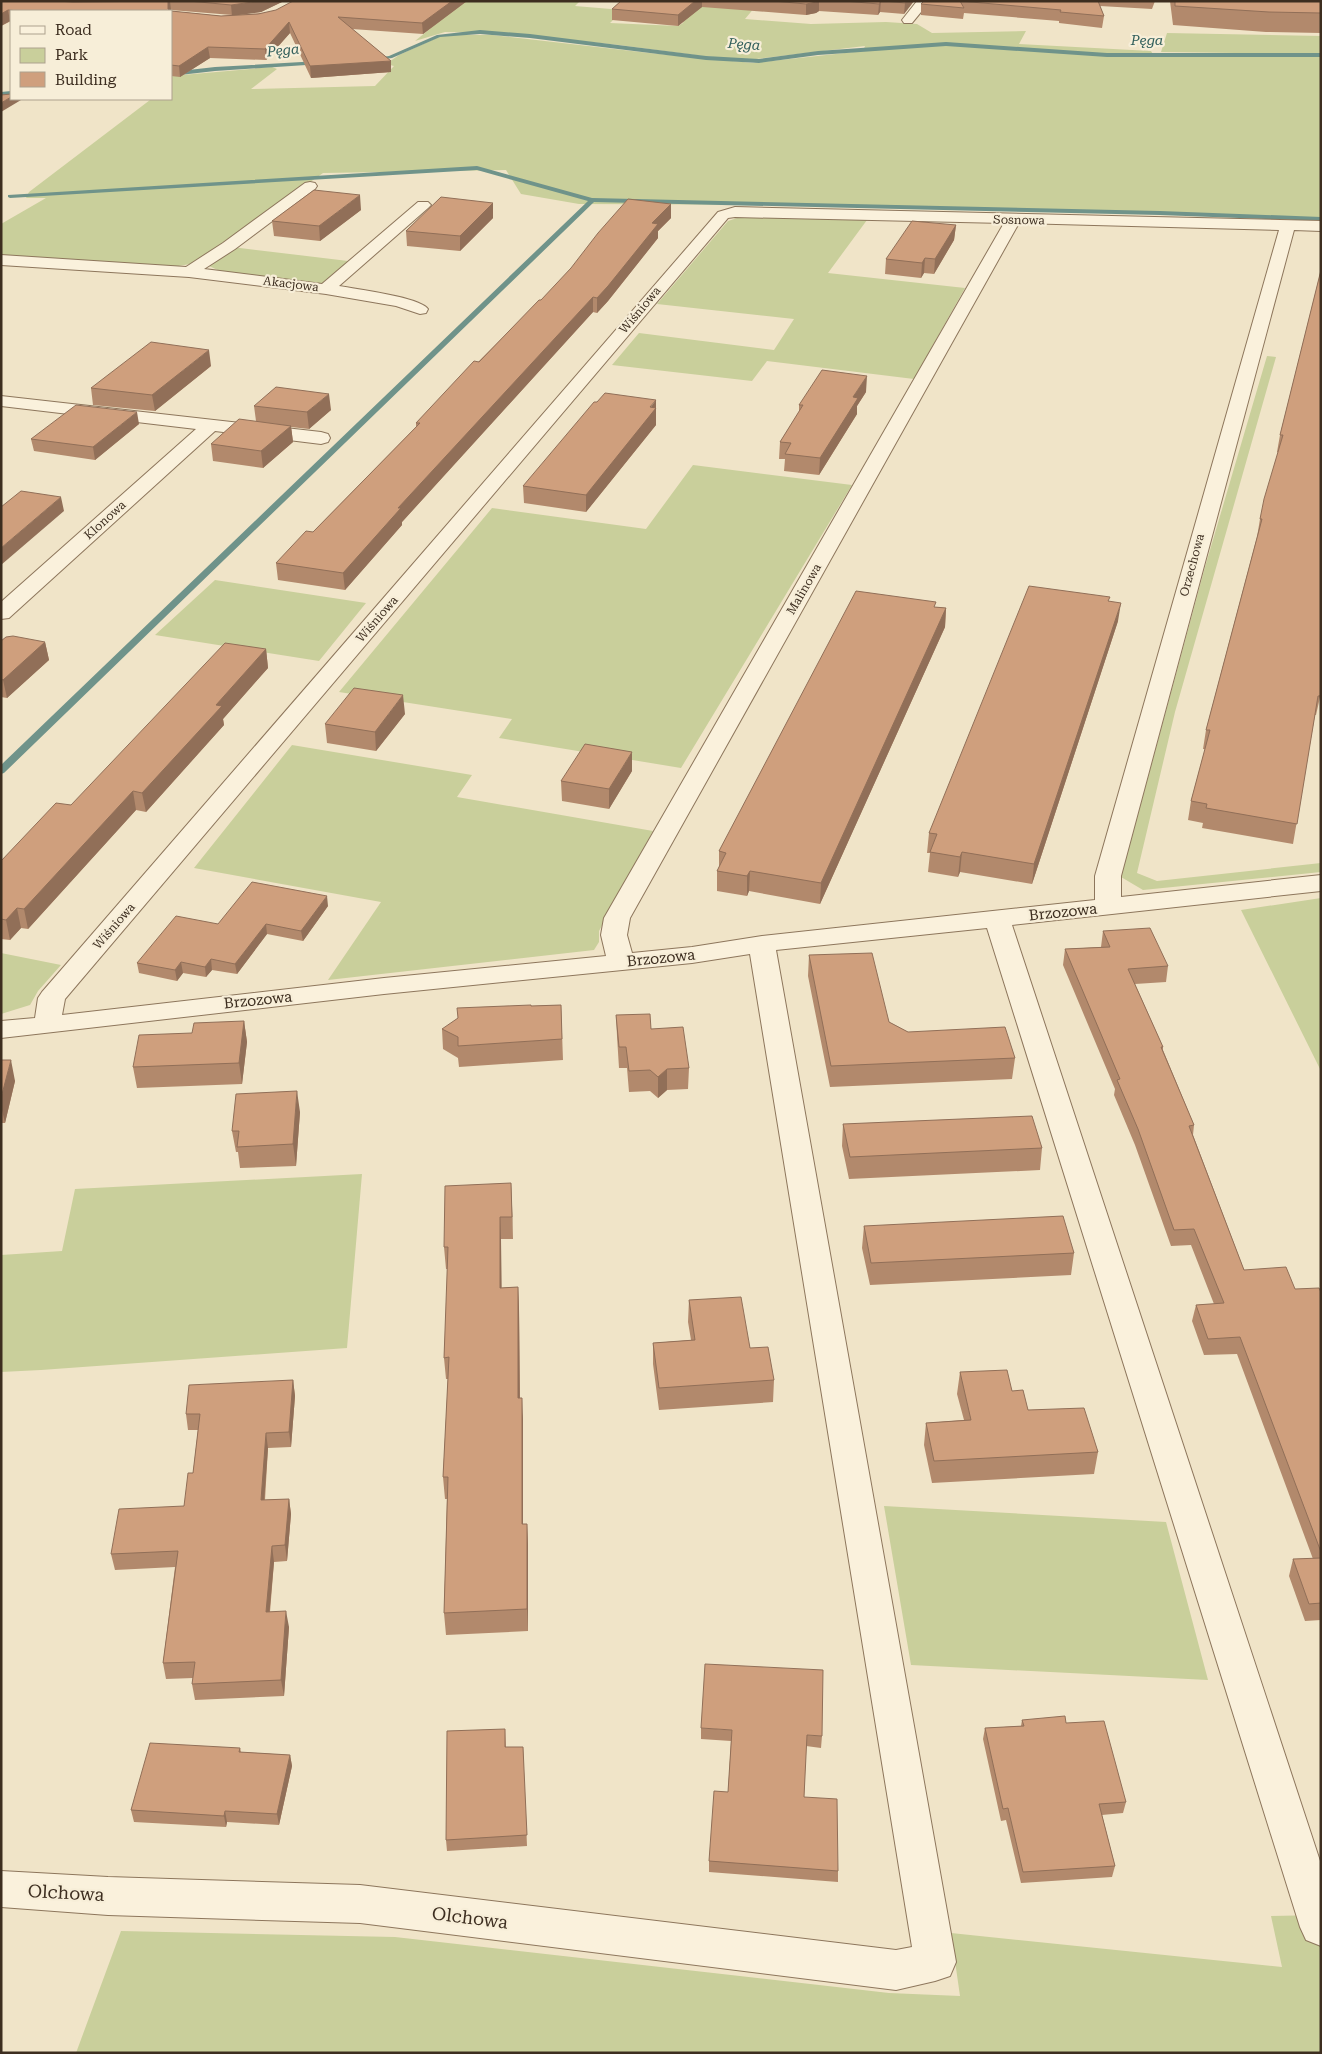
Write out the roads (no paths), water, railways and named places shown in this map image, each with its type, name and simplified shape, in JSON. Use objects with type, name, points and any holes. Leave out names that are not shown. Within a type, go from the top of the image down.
[{"type":"street","points":[[908,20],[924,1]]},
{"type":"street","points":[[189,272],[229,246],[310,186]]},
{"type":"street","name":"Akacjowa","points":[[1,260],[189,272],[326,289],[423,206]]},
{"type":"street","name":"Sosnowa","points":[[718,218],[735,212],[1321,226]]},
{"type":"street","name":"Wiśniowa","points":[[47,1024],[52,998],[718,218]]},
{"type":"street","name":"Malinowa","points":[[622,962],[614,935],[617,918],[1013,220]]},
{"type":"street","name":"Orzechowa","points":[[1108,907],[1108,876],[1219,468],[1288,225]]},
{"type":"street","points":[[326,289],[399,302],[420,309]]},
{"type":"street","points":[[1,401],[209,427],[321,438]]},
{"type":"street","name":"Klonowa","points":[[1,613],[209,427]]},
{"type":"street","name":"Brzozowa","points":[[1,1030],[692,955],[762,944],[1108,907],[1205,894],[1321,883]]},
{"type":"street","points":[[997,918],[1321,1927]]},
{"type":"street","name":"Olchowa","points":[[1,1889],[108,1896],[360,1904],[896,1970],[935,1962],[762,944]]},
{"type":"waterway","name":"Pęga","points":[[372,59],[390,57],[439,36],[480,32],[530,36],[706,58],[759,61],[818,53],[946,44],[1107,55],[1321,55]]},
{"type":"waterway","name":"Pęga","points":[[172,74],[215,69],[319,63]]},
{"type":"waterway","name":"Pęga","points":[[1,94],[10,93]]},
{"type":"waterway","points":[[10,196],[477,168],[592,200]]},
{"type":"waterway","points":[[1,771],[592,200]]},
{"type":"waterway","points":[[592,200],[1160,213],[1321,219]]}]
